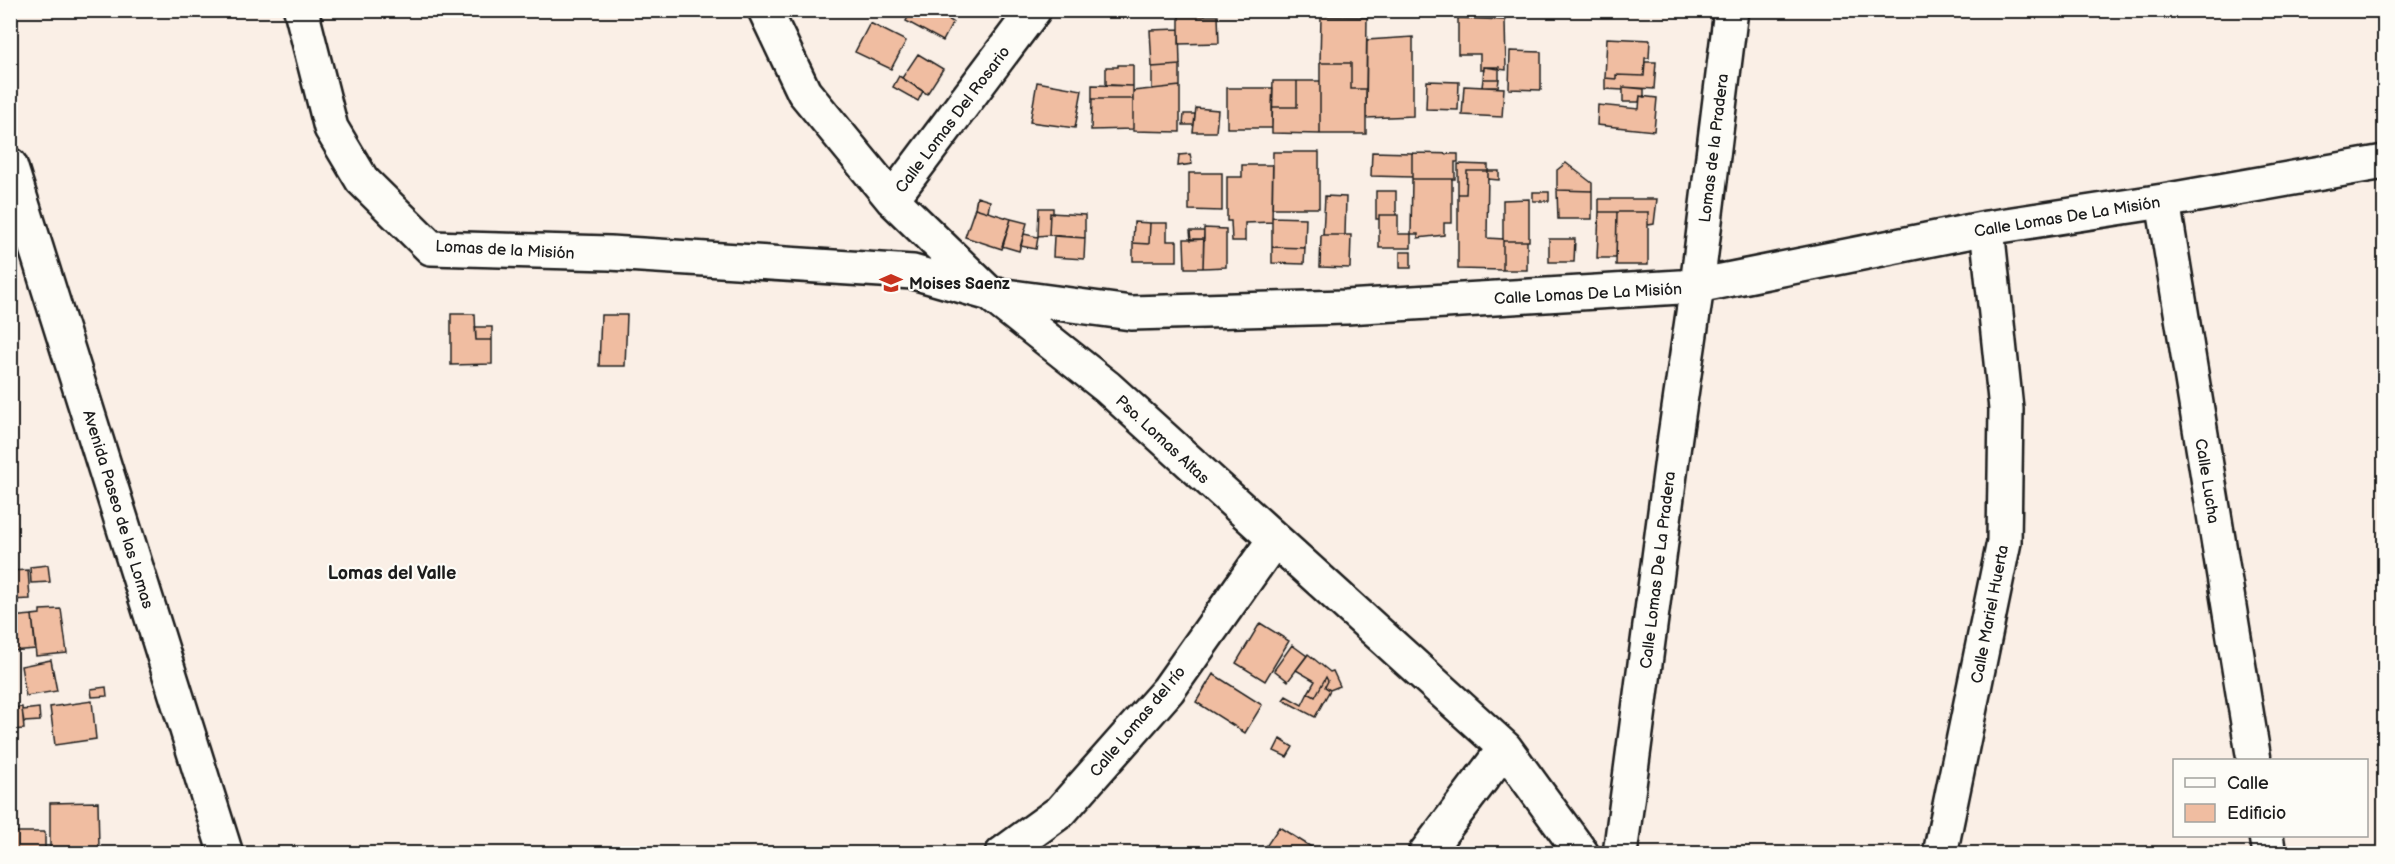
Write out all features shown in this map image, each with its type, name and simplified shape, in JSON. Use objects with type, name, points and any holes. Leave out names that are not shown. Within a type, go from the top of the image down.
[{"type":"street","name":"Lomas de la Misión","points":[[301,10],[330,128],[362,180],[431,248],[610,254],[785,265]]},
{"type":"street","name":"Pso. Lomas Altas","points":[[765,10],[804,92],[892,199],[990,294],[1107,387],[1505,748],[1582,854]]},
{"type":"street","name":"Calle Lomas Del Rosario","points":[[892,199],[1034,10]]},
{"type":"street","name":"Lomas de la Pradera","points":[[1697,286],[1731,10]]},
{"type":"street","name":"Calle Lomas De La Misión","points":[[785,265],[913,272],[990,294],[1131,313],[1346,307],[1697,286],[1987,228],[2163,201],[2385,162]]},
{"type":"street","name":"Avenida Paseo de las Lomas","points":[[10,165],[226,854]]},
{"type":"street","name":"Calle Lucha","points":[[2163,201],[2254,759]]},
{"type":"street","name":"Calle Mariel Huerta","points":[[1940,854],[2004,542],[2006,409],[1987,228]]},
{"type":"street","name":"Calle Lomas De La Pradera","points":[[1620,854],[1673,448],[1697,286]]},
{"type":"street","name":"Calle Lomas del río","points":[[1002,854],[1061,811],[1168,690],[1274,540]]},
{"type":"street","points":[[1425,854],[1505,748]]},
{"type":"street","points":[[2266,837],[2269,854]]},
{"type":"building","points":[[912,10],[933,10],[953,22],[943,41],[906,21]]},
{"type":"building","points":[[1179,16],[1218,16],[1219,43],[1179,44]]},
{"type":"building","points":[[1321,16],[1367,17],[1366,89],[1351,89],[1351,63],[1320,63]]},
{"type":"building","points":[[1458,18],[1505,20],[1506,70],[1484,67],[1484,70],[1480,70],[1480,54],[1458,54]]},
{"type":"building","points":[[870,23],[906,41],[891,69],[855,52]]},
{"type":"building","points":[[1179,29],[1180,65],[1152,67],[1150,30]]},
{"type":"building","points":[[1413,37],[1413,116],[1366,118],[1367,40]]},
{"type":"building","points":[[1607,38],[1650,40],[1649,58],[1645,58],[1644,76],[1616,75],[1616,79],[1605,78]]},
{"type":"building","points":[[1510,51],[1541,52],[1541,90],[1509,89]]},
{"type":"building","points":[[918,54],[943,69],[927,94],[902,78]]},
{"type":"building","points":[[1645,62],[1656,62],[1654,89],[1623,87],[1623,90],[1605,89],[1605,78],[1616,79],[1616,75],[1644,76]]},
{"type":"building","points":[[1320,63],[1351,63],[1351,89],[1366,89],[1366,134],[1320,134]]},
{"type":"building","points":[[1118,65],[1133,65],[1133,86],[1106,85],[1106,67],[1118,67]]},
{"type":"building","points":[[1180,65],[1180,86],[1152,89],[1152,67]]},
{"type":"building","points":[[1484,67],[1499,67],[1499,79],[1483,79]]},
{"type":"building","points":[[899,76],[923,91],[918,101],[893,87]]},
{"type":"building","points":[[1483,79],[1499,79],[1498,87],[1482,87]]},
{"type":"building","points":[[1273,81],[1297,81],[1297,107],[1272,107]]},
{"type":"building","points":[[1297,81],[1320,81],[1320,134],[1272,133],[1272,107],[1297,107]]},
{"type":"building","points":[[1427,81],[1459,82],[1458,110],[1426,109]]},
{"type":"building","points":[[1037,82],[1082,90],[1075,128],[1030,122]]},
{"type":"building","points":[[1092,85],[1133,86],[1133,99],[1092,99]]},
{"type":"building","points":[[1180,86],[1180,132],[1133,131],[1133,91]]},
{"type":"building","points":[[1464,86],[1504,88],[1502,117],[1462,115]]},
{"type":"building","points":[[1623,87],[1644,89],[1644,97],[1640,96],[1639,102],[1623,102]]},
{"type":"building","points":[[1227,88],[1273,88],[1272,128],[1227,128]]},
{"type":"building","points":[[1640,96],[1657,98],[1654,131],[1597,125],[1598,105],[1639,109]]},
{"type":"building","points":[[1092,99],[1133,99],[1133,129],[1091,130]]},
{"type":"building","points":[[1196,108],[1218,110],[1216,132],[1193,132]]},
{"type":"building","points":[[1184,114],[1195,114],[1194,125],[1183,125]]},
{"type":"building","points":[[1273,152],[1319,152],[1319,208],[1272,208]]},
{"type":"building","points":[[1372,152],[1412,153],[1412,177],[1371,176]]},
{"type":"building","points":[[1412,153],[1458,154],[1458,162],[1455,162],[1455,179],[1412,179]]},
{"type":"building","points":[[1190,154],[1192,164],[1178,166],[1179,155]]},
{"type":"building","points":[[1566,163],[1592,183],[1592,191],[1557,190],[1557,170]]},
{"type":"building","points":[[1458,164],[1488,165],[1488,171],[1467,171],[1466,194],[1458,194]]},
{"type":"building","points":[[1242,165],[1273,165],[1272,222],[1245,223],[1245,241],[1232,241],[1231,221],[1227,221],[1227,177],[1242,177]]},
{"type":"building","points":[[1467,171],[1488,171],[1487,238],[1503,239],[1503,270],[1458,269],[1458,194],[1466,194]]},
{"type":"building","points":[[1488,171],[1499,171],[1499,180],[1488,179]]},
{"type":"building","points":[[1189,173],[1222,173],[1222,211],[1189,210]]},
{"type":"building","points":[[1412,179],[1452,179],[1452,223],[1444,223],[1444,235],[1418,238],[1418,234],[1411,234]]},
{"type":"building","points":[[1557,190],[1592,191],[1592,219],[1558,219]]},
{"type":"building","points":[[1376,191],[1396,191],[1396,215],[1379,215],[1379,219],[1376,219]]},
{"type":"building","points":[[1533,192],[1549,192],[1549,201],[1533,201]]},
{"type":"building","points":[[1325,196],[1346,197],[1345,235],[1323,235]]},
{"type":"building","points":[[977,197],[990,201],[988,212],[975,208]]},
{"type":"building","points":[[1529,199],[1529,241],[1503,241],[1503,200]]},
{"type":"building","points":[[1599,199],[1657,199],[1654,224],[1648,225],[1648,212],[1599,212]]},
{"type":"building","points":[[975,208],[1011,219],[1002,249],[965,237]]},
{"type":"building","points":[[1039,208],[1053,208],[1053,214],[1050,213],[1049,235],[1038,236]]},
{"type":"building","points":[[1599,212],[1617,212],[1616,258],[1597,258]]},
{"type":"building","points":[[1617,212],[1648,212],[1648,265],[1616,265]]},
{"type":"building","points":[[1050,213],[1085,215],[1085,238],[1049,235]]},
{"type":"building","points":[[1379,215],[1398,215],[1398,234],[1411,234],[1411,248],[1379,248]]},
{"type":"building","points":[[1272,217],[1306,218],[1305,248],[1272,247]]},
{"type":"building","points":[[1011,219],[1027,223],[1019,251],[1002,246]]},
{"type":"building","points":[[1134,222],[1150,223],[1149,244],[1133,243]]},
{"type":"building","points":[[1150,223],[1167,223],[1167,241],[1177,241],[1177,261],[1133,261],[1133,243],[1149,244]]},
{"type":"building","points":[[1204,228],[1226,229],[1226,267],[1203,268]]},
{"type":"building","points":[[1190,231],[1204,231],[1204,239],[1191,240]]},
{"type":"building","points":[[1024,234],[1038,237],[1036,249],[1021,246]]},
{"type":"building","points":[[1321,235],[1351,235],[1350,268],[1320,267]]},
{"type":"building","points":[[1054,236],[1085,238],[1084,259],[1053,257]]},
{"type":"building","points":[[1184,239],[1204,239],[1203,268],[1185,268]]},
{"type":"building","points":[[1549,239],[1575,239],[1574,262],[1549,262]]},
{"type":"building","points":[[1503,241],[1527,241],[1527,270],[1503,270]]},
{"type":"building","points":[[1272,247],[1305,248],[1304,264],[1272,263]]},
{"type":"building","points":[[1400,252],[1411,252],[1411,268],[1400,268]]},
{"type":"building","points":[[451,314],[475,314],[476,340],[492,340],[492,364],[451,365]]},
{"type":"building","points":[[601,315],[627,315],[625,366],[599,366]]},
{"type":"building","points":[[475,327],[492,327],[492,340],[476,340]]},
{"type":"building","points":[[48,565],[50,582],[31,583],[30,567]]},
{"type":"building","points":[[28,570],[30,599],[10,600],[10,571]]},
{"type":"building","points":[[61,609],[67,653],[36,656],[32,615],[40,614],[40,610]]},
{"type":"building","points":[[32,615],[36,649],[10,651],[10,617]]},
{"type":"building","points":[[1260,623],[1289,641],[1265,681],[1236,663]]},
{"type":"building","points":[[1292,645],[1307,656],[1288,681],[1274,670]]},
{"type":"building","points":[[1308,654],[1330,672],[1333,671],[1340,686],[1330,690],[1325,687],[1328,681],[1326,677],[1315,697],[1308,693],[1315,681],[1296,670]]},
{"type":"building","points":[[51,660],[57,691],[26,696],[21,666]]},
{"type":"building","points":[[1213,674],[1262,705],[1245,733],[1196,702]]},
{"type":"building","points":[[1326,677],[1328,681],[1325,687],[1330,690],[1315,717],[1283,700],[1286,696],[1302,705],[1308,693],[1315,697]]},
{"type":"building","points":[[106,687],[107,696],[92,697],[91,689]]},
{"type":"building","points":[[92,701],[96,739],[55,745],[50,707]]},
{"type":"building","points":[[22,707],[24,729],[10,730],[10,708]]},
{"type":"building","points":[[39,708],[40,721],[24,722],[22,710]]},
{"type":"building","points":[[1280,739],[1293,747],[1287,757],[1274,751]]},
{"type":"building","points":[[98,802],[99,848],[50,849],[50,803]]},
{"type":"building","points":[[1279,827],[1313,848],[1309,854],[1261,854]]},
{"type":"building","points":[[13,832],[45,832],[45,854],[13,854]]},
{"type":"building","points":[[161,848],[161,854],[132,854],[132,850]]},
{"type":"place","name":"Moises Saenz","points":[[891,283]]},
{"type":"district","name":"Lomas del Valle","points":[[392,573]]}]
